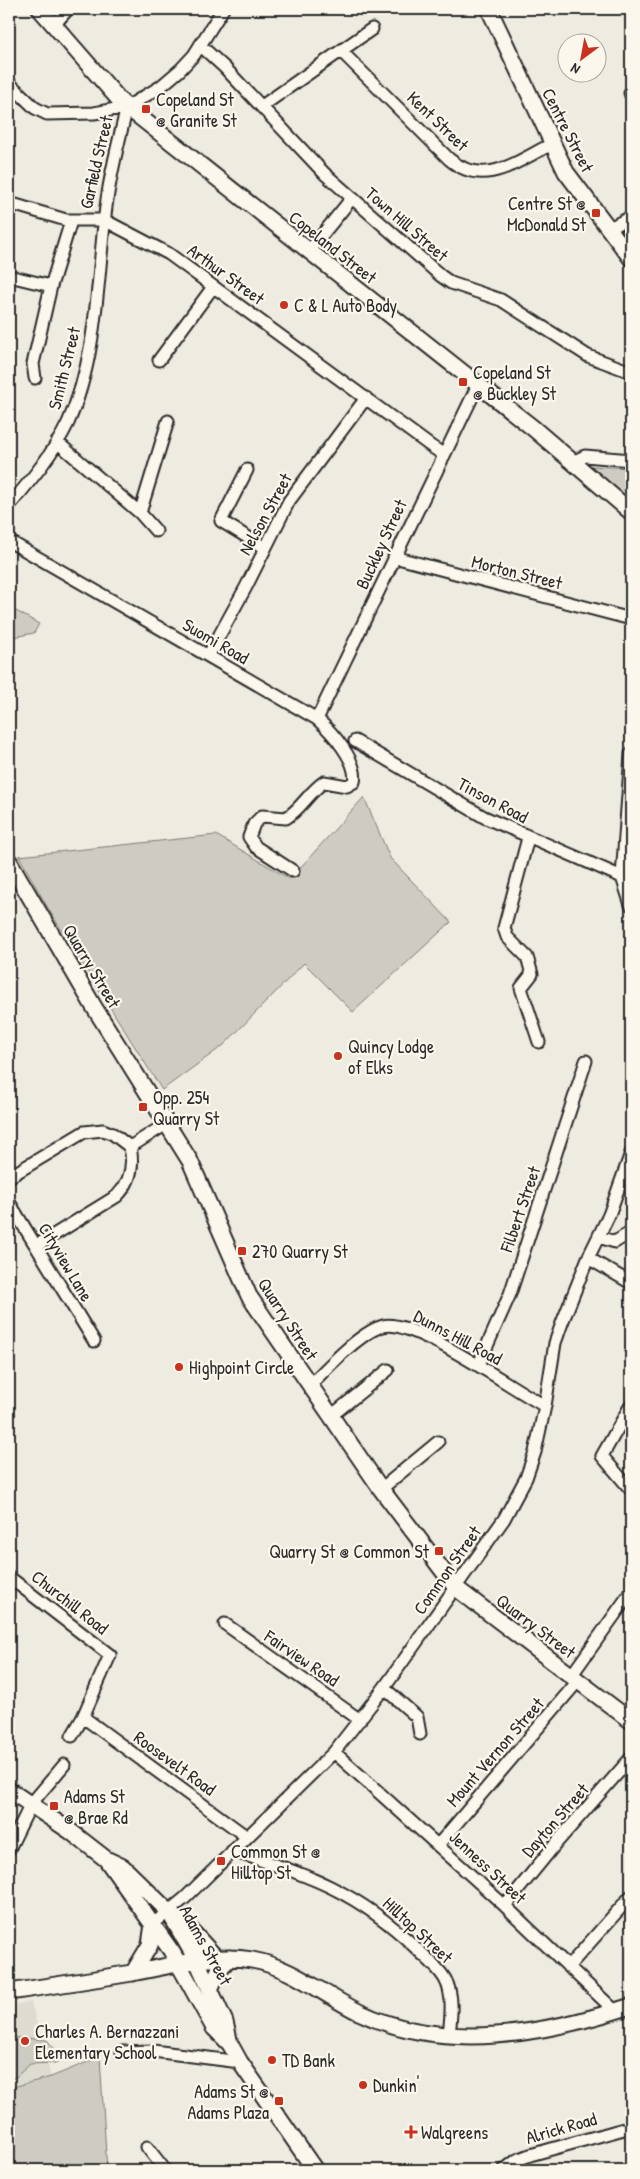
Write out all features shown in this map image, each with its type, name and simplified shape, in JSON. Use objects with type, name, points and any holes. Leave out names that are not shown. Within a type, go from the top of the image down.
[{"type":"main road","name":"Copeland Street","points":[[40,9],[112,94],[127,107],[478,385],[631,512]]},
{"type":"main road","name":"Centre Street","points":[[489,9],[552,144],[570,178],[631,258]]},
{"type":"main road","name":"Quarry Street","points":[[9,861],[89,999],[190,1161],[249,1296],[309,1386],[381,1488],[456,1588],[631,1721]]},
{"type":"main road","name":"Adams Street","points":[[9,1790],[106,1859],[123,1867],[169,1912],[197,1961],[210,1989],[225,2022],[230,2044]]},
{"type":"main road","name":"Adams Street","points":[[106,1859],[179,1964],[214,2028],[230,2044],[240,2062],[315,2170]]},
{"type":"main road","points":[[169,1912],[223,1959]]},
{"type":"main road","points":[[133,1973],[150,1945],[153,1924]]},
{"type":"main road","points":[[210,1989],[223,1959]]},
{"type":"main road","points":[[9,1992],[197,1961],[223,1959],[253,1960],[288,1972],[341,2004],[372,2018],[412,2030],[449,2035],[488,2036],[514,2033],[631,2006]]},
{"type":"street","points":[[54,25],[68,9]]},
{"type":"street","points":[[9,83],[35,108],[47,114],[88,114],[127,107],[174,75],[200,45],[223,9]]},
{"type":"street","points":[[262,106],[372,29]]},
{"type":"street","name":"Town Hill Street","points":[[200,45],[262,106],[309,158],[446,280],[501,300],[588,356],[631,372]]},
{"type":"street","name":"Kent Street","points":[[342,51],[448,158],[466,170],[476,174],[493,172],[552,144]]},
{"type":"street","name":"Garfield Street","points":[[9,203],[71,221],[104,220],[127,107]]},
{"type":"street","points":[[309,251],[352,198]]},
{"type":"street","points":[[608,229],[631,217]]},
{"type":"street","name":"Arthur Street","points":[[104,220],[169,254],[432,448],[443,454]]},
{"type":"street","name":"Smith Street","points":[[9,506],[39,470],[71,415],[90,344],[104,220]]},
{"type":"street","points":[[35,378],[32,364],[51,286],[71,221]]},
{"type":"street","points":[[9,276],[51,286]]},
{"type":"street","points":[[159,360],[213,286]]},
{"type":"street","name":"Buckley Street","points":[[317,719],[443,454],[478,385]]},
{"type":"street","name":"Nelson Street","points":[[208,656],[289,501],[306,475],[366,398]]},
{"type":"street","points":[[140,513],[168,421]]},
{"type":"street","points":[[57,442],[140,513],[156,531]]},
{"type":"street","points":[[573,462],[585,456],[631,460]]},
{"type":"street","points":[[247,470],[221,521],[265,548]]},
{"type":"street","name":"Suomi Road","points":[[9,541],[317,719],[328,728],[352,763],[356,773],[354,782],[348,786],[324,782],[315,788],[297,810],[286,818],[262,816],[254,824],[249,837],[256,847],[293,871]]},
{"type":"street","name":"Morton Street","points":[[394,558],[631,619]]},
{"type":"street","name":"Tinson Road","points":[[355,741],[484,817],[528,838],[622,877]]},
{"type":"street","points":[[631,754],[622,877],[631,905]]},
{"type":"street","points":[[528,838],[504,928],[508,937],[527,957],[532,974],[521,988],[539,1042]]},
{"type":"street","name":"Filbert Street","points":[[478,1364],[510,1294],[586,1061]]},
{"type":"street","points":[[130,1147],[166,1124]]},
{"type":"street","points":[[9,1178],[84,1132],[103,1130],[123,1140],[130,1147],[132,1168],[125,1188],[118,1196],[36,1246]]},
{"type":"street","name":"Common Street","points":[[153,1924],[169,1912],[334,1752],[384,1688],[456,1588],[490,1540],[520,1492],[535,1452],[545,1406],[555,1343],[588,1258],[622,1184],[631,1153]]},
{"type":"street","name":"Cityview Lane","points":[[9,1202],[94,1341]]},
{"type":"street","points":[[599,1237],[615,1242],[631,1232]]},
{"type":"street","points":[[588,1258],[631,1283]]},
{"type":"street","name":"Dunns Hill Road","points":[[309,1386],[337,1357],[366,1334],[382,1326],[394,1324],[411,1329],[478,1364],[514,1390],[545,1406]]},
{"type":"street","points":[[331,1416],[388,1370]]},
{"type":"street","points":[[631,1405],[602,1456],[631,1490]]},
{"type":"street","points":[[381,1488],[438,1442]]},
{"type":"street","name":"Churchill Road","points":[[9,1577],[110,1654],[83,1716]]},
{"type":"street","name":"Mount Vernon Street","points":[[438,1845],[575,1678],[631,1592]]},
{"type":"street","name":"Fairview Road","points":[[225,1624],[360,1720]]},
{"type":"street","points":[[384,1688],[417,1717],[420,1734]]},
{"type":"street","points":[[72,1736],[83,1716]]},
{"type":"street","name":"Roosevelt Road","points":[[83,1716],[247,1837]]},
{"type":"street","name":"Jenness Street","points":[[334,1752],[505,1906],[615,2011]]},
{"type":"street","name":"Dayton Street","points":[[505,1906],[558,1841],[631,1758]]},
{"type":"street","points":[[9,1849],[31,1804],[64,1765]]},
{"type":"street","name":"Hilltop Street","points":[[232,1851],[292,1870],[340,1890],[390,1923],[445,1979],[451,1997],[449,2035]]},
{"type":"street","points":[[568,1967],[631,1896]]},
{"type":"street","points":[[122,2052],[153,2051],[240,2062]]},
{"type":"street","name":"Alrick Road","points":[[504,2170],[517,2160],[530,2154],[631,2127]]},
{"type":"street","points":[[147,2148],[165,2170]]},
{"type":"shaded area","points":[[591,466],[631,468],[631,502],[591,468]]},
{"type":"shaded area","points":[[9,607],[39,624],[34,633],[9,638]]},
{"type":"shaded area","points":[[364,797],[390,858],[451,922],[353,1012],[304,963],[224,1045],[162,1090],[49,910],[19,856],[216,835],[290,879]]},
{"type":"shaded area","name":"Charles A. Bernazzani Elementary School","points":[[31,2002],[51,2077],[9,2088],[9,2006]]},
{"type":"shaded area","points":[[9,2037],[47,2040],[60,2055],[60,2060],[56,2063],[30,2064],[16,2077],[9,2080]]},
{"type":"shaded area","points":[[100,2057],[107,2170],[9,2170],[9,2088],[51,2077]]},
{"type":"place","name":"Copeland St @ Granite St","points":[[146,109]]},
{"type":"place","name":"Centre St @ McDonald St","points":[[596,213]]},
{"type":"place","name":"C & L Auto Body","points":[[284,305]]},
{"type":"place","name":"Copeland St @ Buckley St","points":[[463,382]]},
{"type":"place","name":"Quincy Lodge of Elks","points":[[338,1056]]},
{"type":"place","name":"Opp. 254 Quarry St","points":[[143,1107]]},
{"type":"place","name":"270 Quarry St","points":[[242,1251]]},
{"type":"place","name":"Highpoint Circle","points":[[179,1367]]},
{"type":"place","name":"Quarry St @ Common St","points":[[439,1551]]},
{"type":"place","name":"Adams St @ Brae Rd","points":[[54,1806]]},
{"type":"place","name":"Common St @ Hilltop St","points":[[221,1861]]},
{"type":"place","name":"Charles A. Bernazzani Elementary School","points":[[25,2041]]},
{"type":"place","name":"TD Bank","points":[[272,2060]]},
{"type":"place","name":"Dunkin'","points":[[363,2085]]},
{"type":"place","name":"Adams St @ Adams Plaza","points":[[279,2101]]},
{"type":"place","name":"Walgreens","points":[[411,2132]]}]
